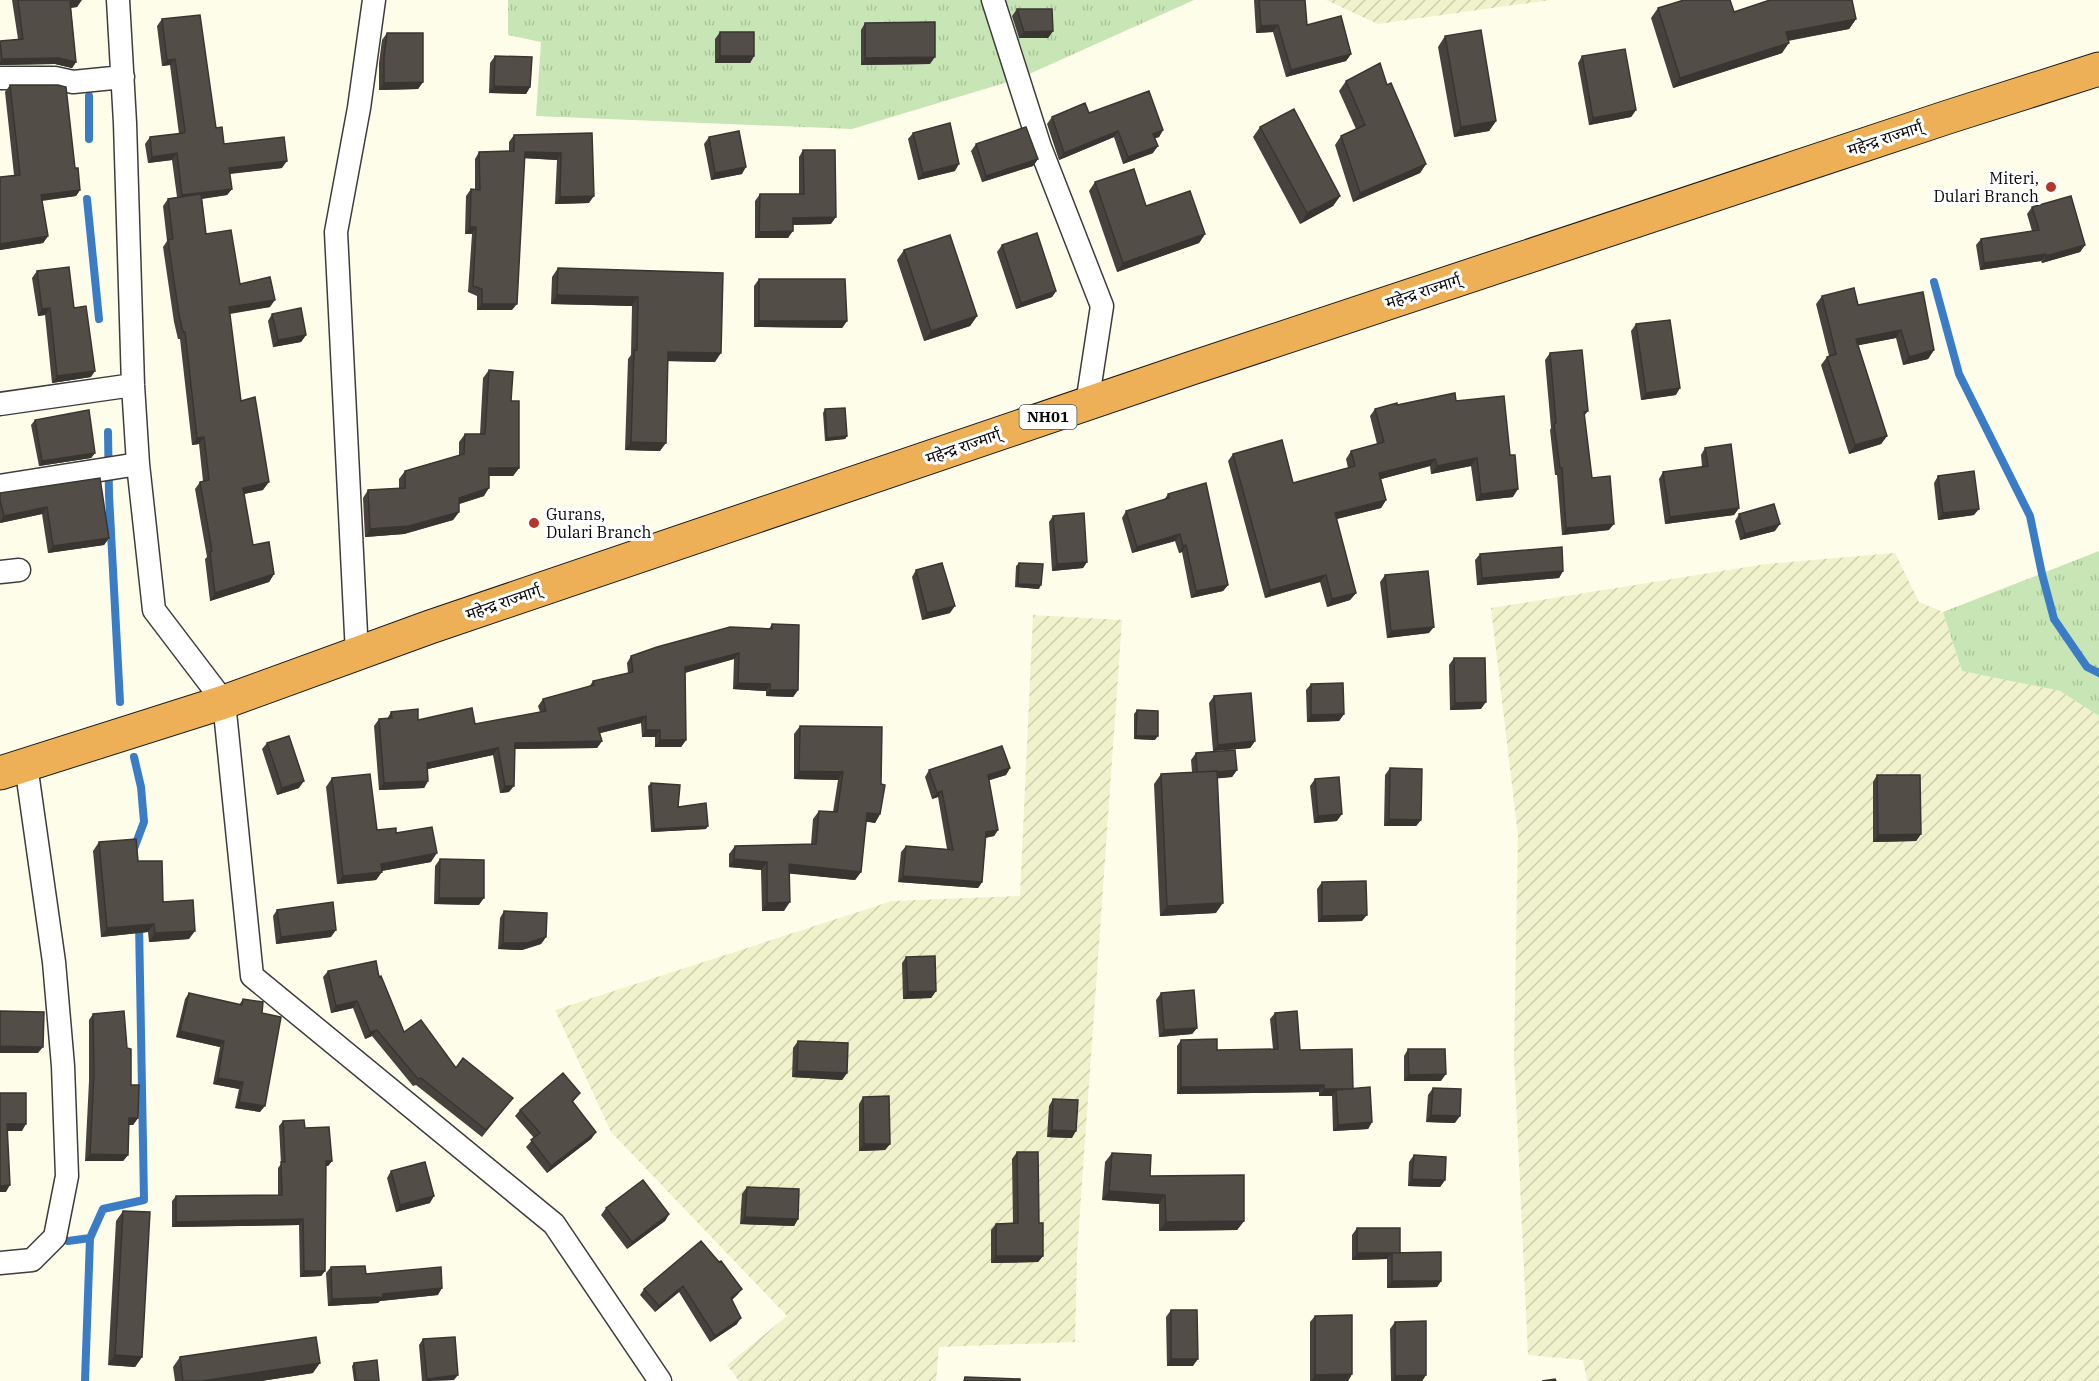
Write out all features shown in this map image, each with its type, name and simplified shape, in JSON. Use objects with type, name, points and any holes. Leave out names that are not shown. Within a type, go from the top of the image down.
[{"type":"highway","name":"महेन्द्र राज्मार्ग्","points":[[13,769],[224,702],[508,600],[1087,404],[1948,117],[2099,69]]},
{"type":"street","points":[[118,0],[123,77],[133,385],[138,464],[154,610],[224,702],[252,976],[554,1224],[660,1381]]},
{"type":"street","points":[[357,654],[336,232],[359,108],[374,0]]},
{"type":"street","points":[[993,0],[1040,147],[1102,306],[1087,404]]},
{"type":"street","points":[[0,78],[55,78],[73,82],[123,77]]},
{"type":"street","points":[[0,404],[133,385]]},
{"type":"street","points":[[0,486],[138,464]]},
{"type":"street","points":[[0,1263],[32,1260],[55,1237],[67,1176],[63,1066],[54,962],[13,769]]},
{"type":"green space","points":[[508,0],[1194,0],[1018,79],[852,129],[536,116],[541,42],[508,35]]},
{"type":"green space","points":[[1326,0],[1550,0],[1378,24]]},
{"type":"green space","points":[[2099,551],[2099,716],[2060,691],[1962,671],[1943,612]]},
{"type":"green space","points":[[1895,553],[1919,602],[1943,612],[1962,671],[2060,691],[2099,716],[2099,1381],[1587,1381],[1583,1360],[1528,1355],[1514,1056],[1518,836],[1491,608],[1766,564]]},
{"type":"green space","points":[[1033,615],[1122,620],[1077,1253],[1075,1342],[939,1347],[936,1381],[739,1381],[727,1365],[787,1316],[611,1132],[555,1010],[892,901],[1020,896]]},
{"type":"building","points":[[18,0],[81,0],[70,2],[76,62],[59,58],[2,59],[0,41],[23,39]]},
{"type":"building","points":[[1259,0],[1305,0],[1307,25],[1341,16],[1351,54],[1291,70],[1278,25],[1261,26]]},
{"type":"building","points":[[1684,0],[1730,0],[1734,12],[1770,0],[1852,0],[1856,19],[1786,32],[1789,43],[1680,78],[1658,8]]},
{"type":"building","points":[[1017,9],[1052,9],[1053,31],[1024,32]]},
{"type":"building","points":[[200,15],[216,128],[222,127],[224,144],[284,137],[287,161],[229,168],[232,189],[182,195],[177,153],[152,157],[150,137],[184,133],[185,131],[175,59],[167,60],[162,19]]},
{"type":"building","points":[[935,22],[935,57],[865,58],[865,23]]},
{"type":"building","points":[[1481,30],[1496,121],[1461,127],[1445,36]]},
{"type":"building","points":[[720,32],[754,32],[754,56],[720,56]]},
{"type":"building","points":[[387,33],[423,33],[423,82],[384,83]]},
{"type":"building","points":[[1625,49],[1636,110],[1593,118],[1582,56]]},
{"type":"building","points":[[495,56],[532,57],[530,87],[494,86]]},
{"type":"building","points":[[1380,63],[1387,85],[1391,83],[1426,164],[1360,193],[1341,136],[1365,125],[1346,81]]},
{"type":"building","points":[[10,85],[66,87],[75,168],[78,168],[80,190],[41,195],[48,236],[0,244],[0,177],[20,175]]},
{"type":"building","points":[[1149,91],[1163,130],[1153,134],[1158,146],[1128,157],[1118,131],[1064,153],[1052,117],[1085,103],[1089,113]]},
{"type":"building","points":[[1294,109],[1340,196],[1307,213],[1260,127]]},
{"type":"building","points":[[950,123],[959,164],[923,173],[913,133]]},
{"type":"building","points":[[1026,127],[1038,159],[986,176],[976,144]]},
{"type":"building","points":[[739,131],[746,167],[715,173],[709,137]]},
{"type":"building","points":[[592,133],[594,196],[560,197],[561,153],[525,152],[517,304],[482,304],[482,289],[473,286],[476,227],[470,227],[471,189],[480,190],[479,152],[514,151],[514,135]]},
{"type":"building","points":[[803,150],[835,150],[836,217],[793,218],[793,231],[759,232],[760,194],[804,194]]},
{"type":"building","points":[[1134,169],[1146,206],[1190,191],[1205,234],[1123,263],[1095,182]]},
{"type":"building","points":[[201,194],[206,234],[231,230],[240,284],[270,277],[275,300],[229,307],[241,401],[255,397],[269,482],[243,488],[253,545],[269,542],[274,574],[215,593],[210,552],[212,551],[200,482],[209,480],[204,437],[197,438],[185,332],[183,332],[179,315],[168,240],[173,239],[168,199]]},
{"type":"building","points":[[2071,196],[2085,245],[2046,256],[2046,254],[1984,263],[1981,239],[2039,230],[2032,207]]},
{"type":"building","points":[[1037,233],[1056,291],[1021,303],[1002,245]]},
{"type":"building","points":[[950,235],[977,316],[931,331],[904,250]]},
{"type":"building","points":[[69,267],[74,308],[86,306],[95,371],[57,376],[50,308],[42,309],[37,271]]},
{"type":"building","points":[[558,268],[723,273],[721,353],[668,352],[666,443],[631,442],[638,297],[557,295]]},
{"type":"building","points":[[759,279],[845,279],[847,321],[759,321]]},
{"type":"building","points":[[1854,288],[1858,305],[1923,292],[1934,350],[1909,357],[1901,330],[1856,339],[1887,436],[1855,445],[1827,357],[1836,354],[1822,296]]},
{"type":"building","points":[[301,308],[306,335],[278,340],[272,314]]},
{"type":"building","points":[[1670,320],[1680,388],[1646,393],[1636,324]]},
{"type":"building","points":[[1582,350],[1588,411],[1584,412],[1592,478],[1610,476],[1614,524],[1566,528],[1562,468],[1560,468],[1554,424],[1556,423],[1550,353]]},
{"type":"building","points":[[489,370],[513,372],[511,401],[519,401],[519,468],[489,468],[489,488],[459,498],[459,512],[409,526],[370,529],[368,490],[405,488],[405,471],[464,454],[465,434],[485,434]]},
{"type":"building","points":[[1455,393],[1456,401],[1504,396],[1510,455],[1515,455],[1518,489],[1481,494],[1477,458],[1437,466],[1435,459],[1379,473],[1386,500],[1335,513],[1356,593],[1332,599],[1326,575],[1270,590],[1233,454],[1282,440],[1293,483],[1355,466],[1351,451],[1384,442],[1375,409]]},
{"type":"building","points":[[845,408],[847,436],[827,438],[825,409]]},
{"type":"building","points":[[89,410],[95,453],[42,461],[35,420]]},
{"type":"building","points":[[1731,444],[1739,508],[1670,517],[1663,472],[1708,466],[1705,448]]},
{"type":"building","points":[[1974,471],[1979,509],[1943,513],[1938,476]]},
{"type":"building","points":[[100,478],[109,538],[53,546],[47,507],[4,516],[0,493]]},
{"type":"building","points":[[1206,483],[1228,585],[1196,591],[1186,545],[1183,546],[1180,534],[1137,547],[1126,511],[1169,498],[1168,494]]},
{"type":"building","points":[[1774,504],[1780,524],[1745,534],[1739,514]]},
{"type":"building","points":[[1084,513],[1087,562],[1057,564],[1053,516]]},
{"type":"building","points":[[1562,547],[1563,571],[1482,578],[1480,554]]},
{"type":"building","points":[[942,563],[955,606],[927,613],[916,570]]},
{"type":"building","points":[[1019,563],[1043,564],[1041,585],[1018,584]]},
{"type":"building","points":[[1428,571],[1434,627],[1391,631],[1385,575]]},
{"type":"building","points":[[772,624],[799,625],[798,690],[770,690],[770,684],[738,683],[739,653],[685,667],[686,740],[660,740],[660,730],[646,730],[646,716],[598,728],[602,741],[515,743],[514,786],[505,786],[498,748],[427,763],[428,781],[384,783],[379,719],[392,718],[391,712],[418,709],[418,720],[472,708],[475,724],[546,711],[543,699],[594,685],[593,681],[633,672],[631,656],[730,627],[772,629]]},
{"type":"building","points":[[1454,658],[1485,658],[1486,702],[1455,703]]},
{"type":"building","points":[[1343,683],[1344,714],[1311,715],[1311,684]]},
{"type":"building","points":[[1251,693],[1255,741],[1218,745],[1214,696]]},
{"type":"building","points":[[1137,710],[1158,711],[1158,736],[1136,736]]},
{"type":"building","points":[[800,726],[882,727],[881,784],[885,785],[880,814],[867,813],[861,872],[789,864],[790,902],[767,903],[767,862],[734,859],[735,846],[816,844],[819,811],[837,812],[843,772],[799,771]]},
{"type":"building","points":[[289,736],[304,781],[282,788],[267,743]]},
{"type":"building","points":[[1002,746],[1010,768],[988,775],[998,830],[986,832],[982,882],[903,876],[906,846],[953,850],[942,791],[937,793],[929,770]]},
{"type":"building","points":[[1235,750],[1237,770],[1197,772],[1196,753]]},
{"type":"building","points":[[1390,768],[1422,769],[1421,820],[1389,819]]},
{"type":"building","points":[[1217,771],[1223,903],[1167,906],[1161,774]]},
{"type":"building","points":[[370,774],[377,830],[396,828],[396,833],[432,827],[437,853],[381,864],[382,872],[343,876],[332,778]]},
{"type":"building","points":[[1877,775],[1920,775],[1921,834],[1878,835]]},
{"type":"building","points":[[1339,777],[1342,814],[1318,816],[1315,779]]},
{"type":"building","points":[[651,783],[680,785],[678,807],[706,803],[708,826],[654,829]]},
{"type":"building","points":[[136,839],[138,861],[162,861],[163,902],[193,900],[195,931],[155,933],[154,924],[107,928],[99,842]]},
{"type":"building","points":[[440,859],[484,860],[484,898],[439,898]]},
{"type":"building","points":[[1366,881],[1367,915],[1322,916],[1322,882]]},
{"type":"building","points":[[333,902],[336,930],[281,937],[277,910]]},
{"type":"building","points":[[504,911],[547,913],[546,937],[527,943],[503,943]]},
{"type":"building","points":[[935,956],[936,991],[908,992],[906,957]]},
{"type":"building","points":[[376,961],[379,977],[381,976],[404,1032],[421,1020],[456,1068],[463,1058],[513,1098],[486,1130],[421,1078],[418,1079],[377,1030],[370,1032],[357,1001],[336,1006],[328,971]]},
{"type":"building","points":[[1194,990],[1197,1028],[1164,1030],[1161,993]]},
{"type":"building","points":[[189,993],[242,1005],[243,999],[263,1002],[262,1013],[281,1017],[265,1106],[239,1102],[243,1082],[218,1078],[224,1041],[180,1031]]},
{"type":"building","points":[[0,1011],[44,1012],[43,1047],[0,1046]]},
{"type":"building","points":[[124,1011],[127,1048],[131,1049],[131,1085],[139,1085],[138,1118],[129,1118],[128,1155],[90,1154],[94,1074],[93,1014]]},
{"type":"building","points":[[1297,1011],[1300,1050],[1352,1049],[1353,1089],[1324,1089],[1324,1085],[1181,1087],[1181,1040],[1217,1039],[1217,1050],[1278,1049],[1275,1013]]},
{"type":"building","points":[[798,1041],[848,1043],[847,1073],[797,1071]]},
{"type":"building","points":[[1408,1049],[1445,1049],[1446,1074],[1409,1075]]},
{"type":"building","points":[[563,1073],[580,1093],[572,1101],[596,1132],[551,1166],[531,1140],[540,1133],[520,1110]]},
{"type":"building","points":[[1370,1087],[1372,1122],[1338,1125],[1336,1090]]},
{"type":"building","points":[[1433,1088],[1461,1089],[1460,1116],[1431,1115]]},
{"type":"building","points":[[0,1093],[26,1093],[26,1124],[7,1124],[10,1185],[0,1186]]},
{"type":"building","points":[[889,1096],[890,1144],[864,1144],[863,1097]]},
{"type":"building","points":[[1053,1099],[1078,1100],[1076,1131],[1052,1130]]},
{"type":"building","points":[[304,1120],[305,1128],[329,1127],[332,1161],[326,1161],[325,1271],[304,1271],[303,1219],[176,1222],[176,1196],[282,1195],[281,1162],[285,1162],[283,1121]]},
{"type":"building","points":[[1017,1152],[1038,1152],[1039,1223],[1043,1223],[1043,1256],[996,1256],[996,1224],[1018,1223]]},
{"type":"building","points":[[1112,1153],[1151,1155],[1150,1176],[1244,1175],[1244,1221],[1166,1222],[1165,1195],[1109,1191]]},
{"type":"building","points":[[1414,1155],[1446,1157],[1445,1180],[1412,1179]]},
{"type":"building","points":[[425,1162],[434,1196],[400,1205],[391,1171]]},
{"type":"building","points":[[643,1180],[669,1214],[632,1242],[606,1208]]},
{"type":"building","points":[[747,1187],[799,1189],[798,1219],[745,1217]]},
{"type":"building","points":[[123,1211],[150,1212],[142,1357],[115,1355]]},
{"type":"building","points":[[1357,1228],[1400,1228],[1400,1253],[1357,1253]]},
{"type":"building","points":[[701,1241],[719,1262],[721,1261],[742,1289],[731,1298],[741,1318],[715,1336],[683,1286],[659,1306],[644,1289]]},
{"type":"building","points":[[1441,1252],[1441,1281],[1392,1281],[1392,1253]]},
{"type":"building","points":[[365,1266],[366,1274],[441,1267],[442,1288],[383,1294],[383,1297],[332,1299],[331,1267]]},
{"type":"building","points":[[1171,1310],[1197,1310],[1198,1359],[1171,1359]]},
{"type":"building","points":[[1352,1315],[1352,1374],[1315,1375],[1315,1316]]},
{"type":"building","points":[[1426,1321],[1426,1375],[1395,1376],[1395,1322]]},
{"type":"building","points":[[316,1337],[320,1363],[201,1381],[183,1381],[180,1357]]},
{"type":"building","points":[[455,1337],[458,1375],[427,1379],[423,1339]]},
{"type":"building","points":[[377,1360],[379,1381],[356,1381],[354,1363]]},
{"type":"building","points":[[965,1377],[1020,1379],[1020,1381],[964,1381]]},
{"type":"waterway","points":[[89,96],[89,139]]},
{"type":"waterway","points":[[87,199],[99,319]]},
{"type":"waterway","points":[[1934,282],[1959,374],[2030,516],[2054,619],[2087,667],[2099,673]]},
{"type":"waterway","points":[[108,432],[120,702]]},
{"type":"waterway","points":[[133,851],[144,822],[141,787],[134,757]]},
{"type":"waterway","points":[[68,1241],[90,1238],[103,1209],[144,1200],[139,923]]},
{"type":"waterway","points":[[85,1381],[90,1238]]},
{"type":"place","name":"Miteri, Dulari Branch","points":[[2051,187]]},
{"type":"place","name":"Gurans, Dulari Branch","points":[[534,523]]}]
